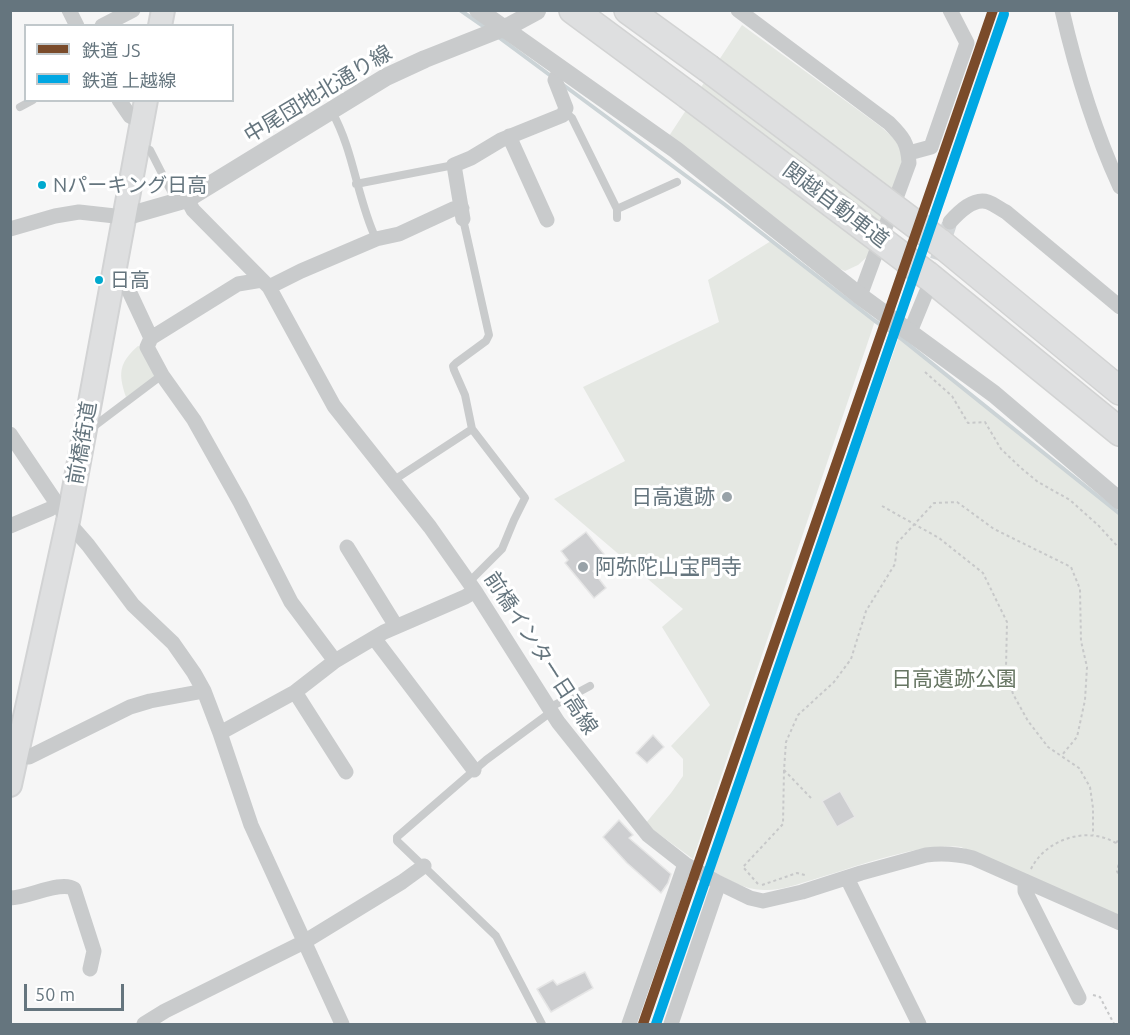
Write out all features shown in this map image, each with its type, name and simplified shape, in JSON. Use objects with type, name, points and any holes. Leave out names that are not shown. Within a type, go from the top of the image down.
[{"type":"highway","name":"関越自動車道","points":[[573,10],[688,95],[1119,432]]},
{"type":"highway","name":"関越自動車道","points":[[628,10],[944,232],[1119,391]]},
{"type":"main road","name":"前橋街道","points":[[10,785],[62,512],[83,435],[144,111]]},
{"type":"street","points":[[69,10],[76,24]]},
{"type":"street","points":[[106,24],[132,10]]},
{"type":"street","points":[[478,10],[676,150],[860,296],[994,394],[1119,501]]},
{"type":"street","points":[[738,10],[890,123],[902,136],[908,148],[909,163],[860,296]]},
{"type":"street","points":[[909,153],[931,147],[967,42],[950,10]]},
{"type":"street","points":[[1062,10],[1075,67],[1104,152],[1119,187]]},
{"type":"street","name":"中尾団地北通り線","points":[[124,217],[182,201],[386,77],[414,63],[520,21],[537,11]]},
{"type":"street","points":[[463,213],[454,165],[509,136],[537,126],[565,112],[566,108],[555,80],[560,70]]},
{"type":"street","points":[[120,102],[130,116],[144,111]]},
{"type":"street","points":[[509,136],[547,220]]},
{"type":"street","name":"前橋インター日高線","points":[[182,201],[194,210],[266,284],[334,406],[394,480],[472,586],[550,710],[643,829],[685,864],[750,898],[768,901],[926,855],[946,853],[973,858],[1028,877],[1119,923]]},
{"type":"street","points":[[944,232],[958,213],[969,205],[982,201],[989,202],[1006,212],[1119,307]]},
{"type":"street","points":[[335,661],[291,602],[240,502],[194,420],[162,375],[147,347],[151,338],[238,284],[266,284],[376,239],[399,234],[453,209],[463,213]]},
{"type":"street","points":[[10,229],[73,213],[86,212],[124,217]]},
{"type":"street","points":[[113,274],[122,276],[151,338]]},
{"type":"street","points":[[910,332],[927,284]]},
{"type":"street","points":[[10,434],[62,512],[133,605],[173,643],[194,673],[204,691],[220,733],[251,825],[342,1024]]},
{"type":"street","points":[[10,526],[50,508],[62,512]]},
{"type":"street","points":[[347,546],[396,626]]},
{"type":"street","points":[[220,733],[295,692],[335,661],[374,638],[396,626],[452,603],[472,586]]},
{"type":"street","points":[[374,638],[474,770]]},
{"type":"street","points":[[17,756],[29,757],[130,707],[204,691]]},
{"type":"street","points":[[295,692],[346,772]]},
{"type":"street","points":[[628,1024],[685,864]]},
{"type":"street","points":[[144,1024],[165,1011],[304,942],[424,866]]},
{"type":"street","points":[[1028,877],[1025,891],[1079,998]]},
{"type":"street","points":[[847,878],[919,1024]]},
{"type":"street","points":[[671,1024],[719,883]]},
{"type":"street","points":[[10,898],[24,897],[66,885],[74,889],[94,951],[90,969]]},
{"type":"lane","points":[[20,107],[29,102]]},
{"type":"lane","points":[[331,110],[347,148],[356,184],[376,239]]},
{"type":"lane","points":[[565,112],[572,118],[617,208],[617,218]]},
{"type":"lane","points":[[138,146],[150,150],[182,201]]},
{"type":"lane","points":[[356,184],[454,165]]},
{"type":"lane","points":[[617,208],[677,182]]},
{"type":"lane","points":[[463,213],[489,334],[486,341],[453,366],[465,395],[472,429],[525,498],[502,549],[472,586]]},
{"type":"lane","points":[[83,435],[162,375]]},
{"type":"lane","points":[[394,480],[472,429]]},
{"type":"lane","points":[[542,1024],[496,936],[398,841],[397,837],[474,770],[550,710],[590,686]]},
{"type":"path","points":[[925,372],[952,396],[968,423],[985,422],[1001,449],[1021,468],[1038,482],[1071,500],[1119,549]]},
{"type":"path","points":[[743,867],[783,824],[783,770],[786,742],[798,715],[834,682],[851,659],[866,611],[895,564],[897,543],[934,503],[957,502],[994,529],[1071,567],[1080,589],[1081,641],[1088,667],[1085,700],[1077,737],[1062,755]]},
{"type":"path","points":[[882,506],[939,538],[983,573],[1006,622],[1006,668],[1013,694],[1028,721],[1048,747],[1078,768],[1089,788],[1093,808],[1093,835]]},
{"type":"path","points":[[783,770],[811,798]]},
{"type":"path","points":[[1028,877],[1044,851],[1066,838],[1093,835],[1119,846]]},
{"type":"path","points":[[1116,843],[1119,838]]},
{"type":"path","points":[[1119,859],[1116,871],[1119,878]]},
{"type":"path","points":[[1079,998],[1098,995],[1114,1024]]},
{"type":"green space","points":[[742,25],[880,126],[894,139],[901,151],[899,175],[868,256],[858,265],[845,271],[832,265],[669,136]]},
{"type":"green space","points":[[771,241],[875,321],[693,859],[645,824],[683,776],[683,759],[671,746],[710,705],[662,627],[683,609],[554,499],[625,461],[583,387],[719,322],[708,280]]},
{"type":"green space","name":"日高遺跡公園","points":[[899,337],[1119,514],[1119,917],[961,847],[906,852],[773,890],[745,887],[711,870]]},
{"type":"green space","points":[[138,346],[143,347],[155,378],[126,397],[121,375],[122,369],[127,358]]},
{"type":"building","name":"阿弥陀山宝門寺","points":[[586,532],[608,559],[593,571],[606,588],[594,598],[565,563],[568,560],[561,551]]},
{"type":"building","points":[[653,735],[664,747],[647,763],[636,753]]},
{"type":"building","points":[[840,791],[855,817],[837,827],[822,801]]},
{"type":"building","points":[[619,820],[633,835],[629,838],[671,874],[661,893],[627,863],[603,837]]},
{"type":"building","points":[[585,972],[593,988],[551,1012],[537,989],[553,980],[557,985]]},
{"type":"waterway","points":[[460,10],[486,28]]},
{"type":"waterway","points":[[497,36],[551,76]]},
{"type":"waterway","points":[[562,84],[899,337],[1120,514]]},
{"type":"tunnel","points":[[930,282],[950,222]]},
{"type":"rail line","name":"JS","points":[[643,1024],[993,10]]},
{"type":"rail line","name":"上越線","points":[[656,1024],[1004,14]]},
{"type":"place","name":"Nパーキング日高","points":[[42,185]]},
{"type":"place","name":"日高","points":[[99,280]]},
{"type":"place","name":"日高遺跡","points":[[727,497]]},
{"type":"place","name":"阿弥陀山宝門寺","points":[[583,567]]}]
